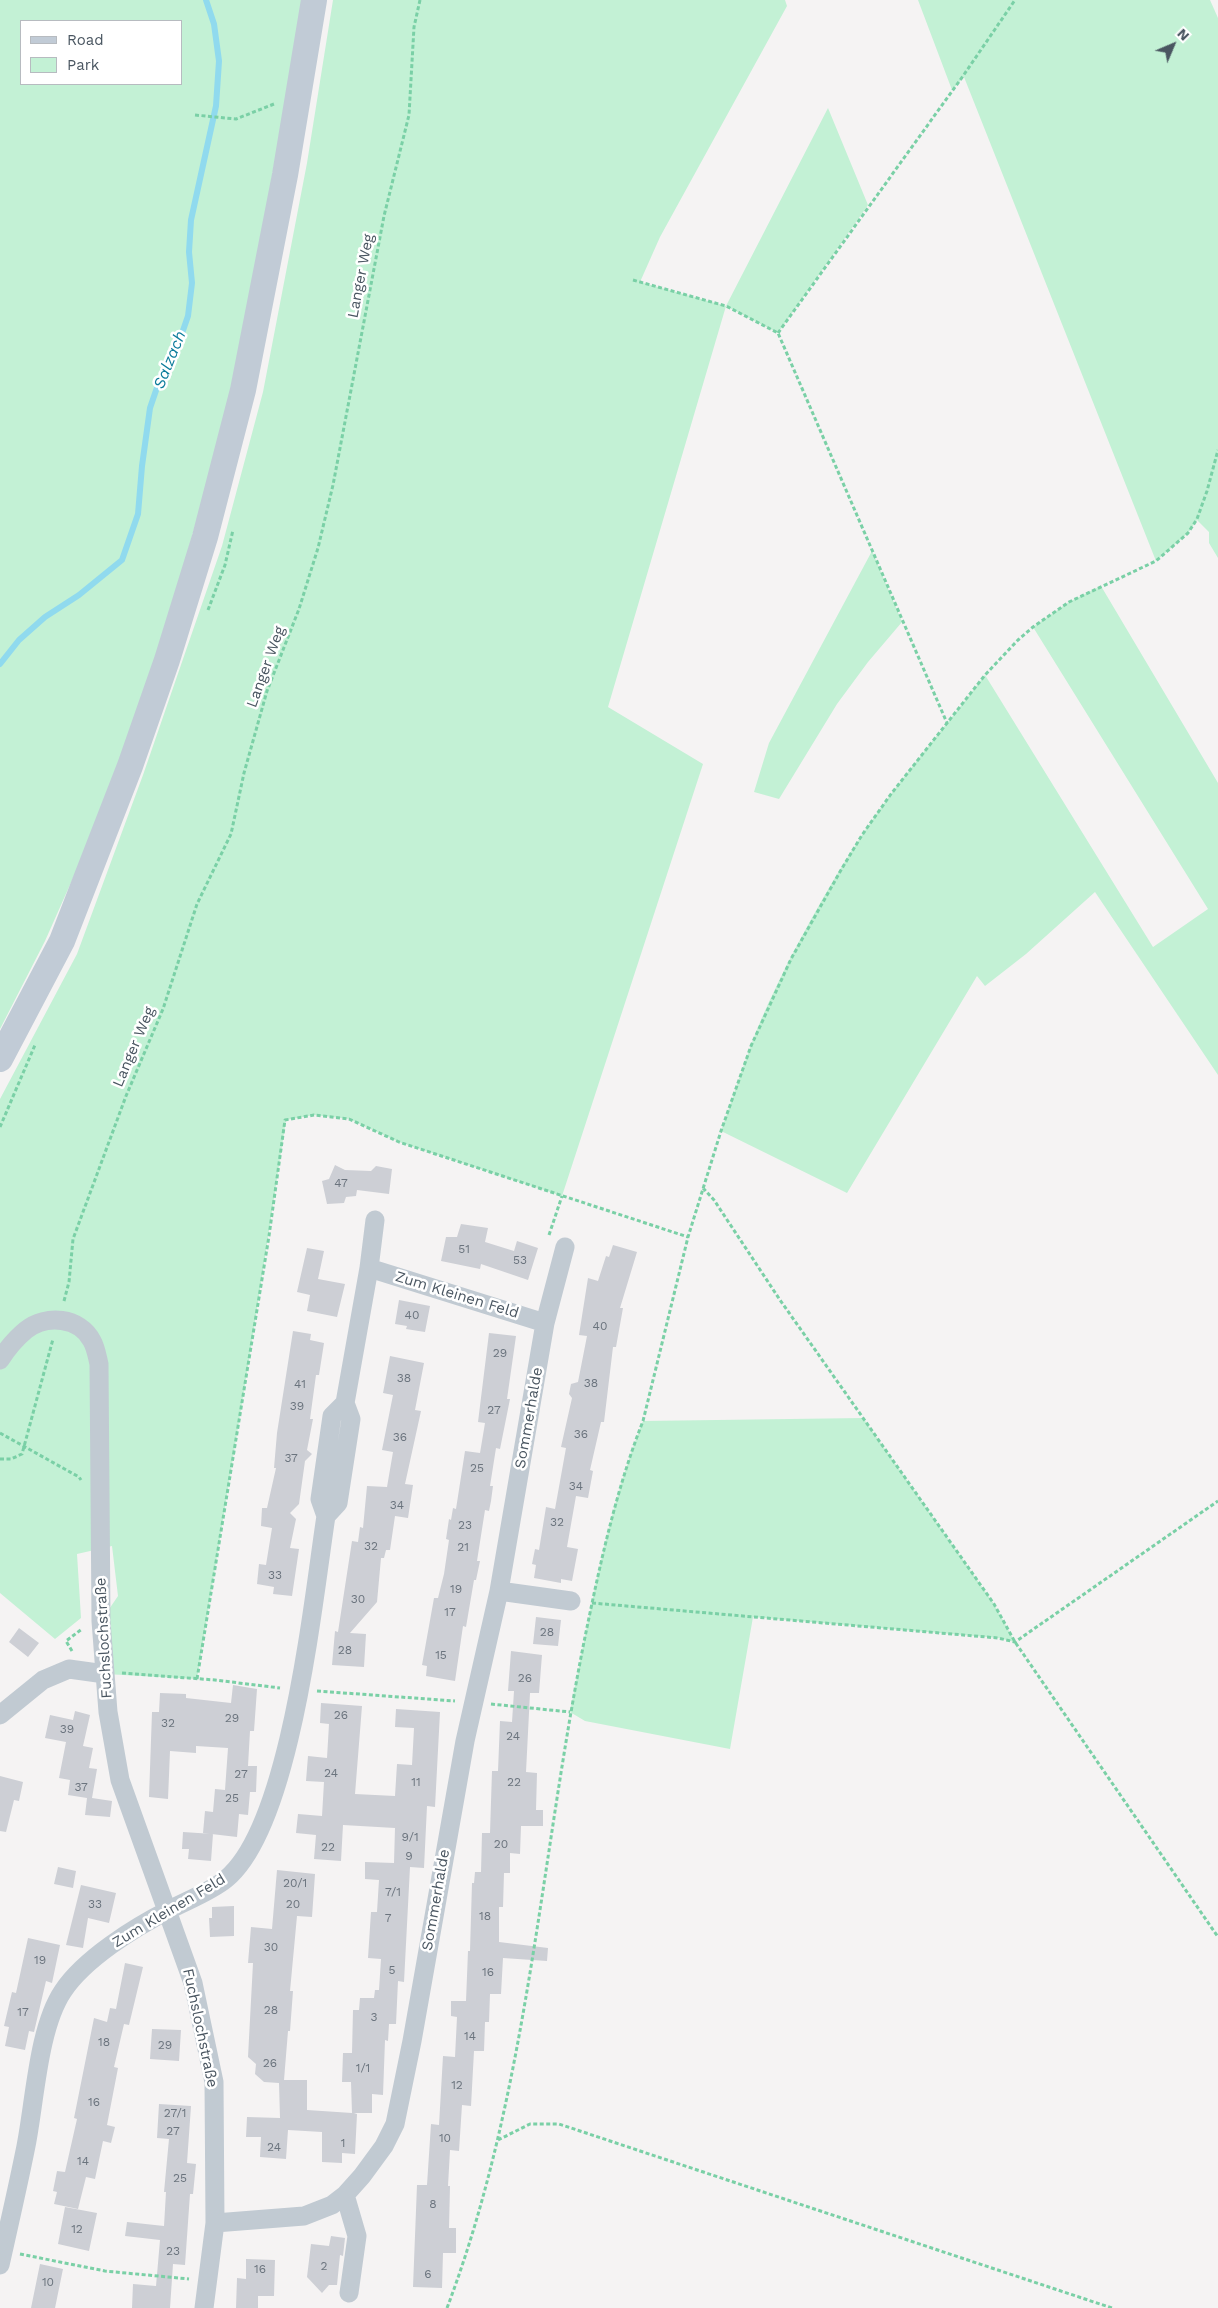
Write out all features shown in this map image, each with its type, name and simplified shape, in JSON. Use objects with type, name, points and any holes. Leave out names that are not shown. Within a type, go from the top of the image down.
[{"type":"street","points":[[0,1059],[62,941],[130,766],[168,660],[205,537],[243,390],[285,175],[314,0]]},
{"type":"street","name":"Zum Kleinen Feld","points":[[2,2258],[26,2146],[47,2024],[63,1991],[82,1970],[119,1938],[226,1879],[248,1855],[272,1800],[299,1689],[326,1516],[320,1500],[332,1416],[345,1403],[369,1268],[375,1220]]},
{"type":"street","name":"Sommerhalde","points":[[215,2223],[304,2216],[332,2205],[345,2195],[362,2176],[384,2146],[395,2124],[411,2049],[473,1702],[499,1591],[545,1323],[565,1247]]},
{"type":"street","name":"Zum Kleinen Feld","points":[[369,1268],[545,1323]]},
{"type":"street","points":[[0,1360],[10,1346],[27,1329],[39,1322],[59,1320]]},
{"type":"street","name":"Fuchslochstraße","points":[[59,1320],[76,1322],[86,1331],[92,1341],[99,1364],[100,1621],[108,1712],[120,1780],[193,1983],[214,2082],[215,2223],[204,2308]]},
{"type":"street","points":[[499,1591],[571,1601]]},
{"type":"street","points":[[0,1715],[43,1680],[69,1669],[105,1674]]},
{"type":"street","points":[[345,2195],[357,2236],[349,2293]]},
{"type":"path","name":"Langer Weg","points":[[24,1446],[69,1282],[73,1239],[126,1096],[163,1009],[197,904],[231,834],[244,773],[267,691],[299,609],[318,548],[333,485],[384,216],[409,115],[414,27],[420,0]]},
{"type":"path","points":[[778,333],[963,76],[1015,0]]},
{"type":"path","points":[[195,115],[236,119],[297,95]]},
{"type":"path","points":[[633,280],[726,306],[778,333],[947,723]]},
{"type":"path","points":[[447,2308],[468,2251],[497,2141],[516,2054],[570,1712],[602,1558],[643,1421],[688,1237],[751,1046],[791,959],[862,835],[947,723],[985,675],[1033,627],[1069,602],[1156,561],[1188,533],[1197,519],[1218,450]]},
{"type":"path","points":[[197,1678],[260,1295],[286,1120],[314,1115],[349,1119],[399,1142],[688,1237]]},
{"type":"path","points":[[703,1188],[714,1200],[780,1300],[994,1604],[1015,1642],[1218,1937]]},
{"type":"path","points":[[562,1196],[549,1236],[565,1247]]},
{"type":"path","points":[[0,1432],[80,1477],[83,1484]]},
{"type":"path","points":[[0,1458],[11,1459],[22,1454],[24,1446]]},
{"type":"path","points":[[592,1603],[998,1638],[1015,1642],[1218,1501]]},
{"type":"path","points":[[74,1670],[74,1654],[66,1641],[88,1624]]},
{"type":"path","points":[[105,1674],[197,1678],[287,1689]]},
{"type":"path","points":[[329,1692],[473,1702],[570,1712]]},
{"type":"path","points":[[497,2141],[530,2124],[558,2124],[1112,2308]]},
{"type":"path","points":[[2,2258],[207,2282]]},
{"type":"green space","points":[[0,0],[304,0],[233,392],[158,656],[93,833],[45,941],[0,1029]]},
{"type":"green space","points":[[333,0],[785,0],[787,6],[660,237],[640,282],[726,306],[608,707],[703,764],[562,1196],[399,1142],[349,1119],[314,1115],[286,1120],[197,1679],[105,1674],[101,1621],[118,1596],[112,1546],[77,1554],[81,1618],[55,1639],[0,1593],[0,1099],[77,954],[143,775],[222,546],[263,392],[307,163]]},
{"type":"green space","points":[[918,0],[1210,0],[1218,18],[1218,558],[1209,543],[1209,532],[1197,520],[1188,533],[1156,561],[964,77],[952,90]]},
{"type":"green space","points":[[828,108],[868,205],[778,333],[726,306]]},
{"type":"green space","points":[[872,551],[902,622],[868,662],[837,704],[779,799],[754,792],[769,743]]},
{"type":"green space","points":[[1101,586],[1218,783],[1218,1075],[1095,892],[1026,954],[985,986],[977,976],[847,1193],[721,1131],[749,1051],[768,1004],[824,896],[876,814],[985,675],[1153,947],[1208,909],[1033,627],[1069,602]]},
{"type":"green space","points":[[863,1418],[994,1604],[1015,1642],[998,1638],[753,1617],[730,1749],[585,1721],[570,1712],[609,1528],[630,1456],[643,1421]]},
{"type":"building","points":[[335,1165],[345,1170],[371,1171],[376,1166],[392,1169],[389,1194],[357,1190],[356,1196],[346,1197],[344,1203],[327,1204],[322,1181],[329,1179]]},
{"type":"building","points":[[461,1224],[488,1228],[485,1242],[514,1251],[517,1241],[538,1248],[528,1280],[481,1264],[480,1269],[441,1261],[446,1237],[457,1237]]},
{"type":"building","points":[[613,1245],[637,1252],[620,1308],[623,1308],[616,1347],[613,1347],[604,1422],[601,1422],[590,1470],[593,1471],[588,1498],[576,1496],[567,1547],[578,1549],[572,1581],[561,1579],[561,1583],[534,1578],[536,1565],[532,1564],[535,1549],[539,1550],[546,1507],[555,1509],[566,1448],[561,1447],[572,1398],[569,1394],[571,1384],[578,1382],[587,1336],[579,1335],[588,1278],[598,1281],[606,1256],[609,1257]]},
{"type":"building","points":[[307,1248],[324,1251],[318,1279],[345,1284],[337,1317],[307,1311],[310,1295],[297,1292]]},
{"type":"building","points":[[399,1300],[430,1306],[425,1332],[406,1329],[407,1326],[395,1324]]},
{"type":"building","points":[[293,1331],[311,1334],[310,1340],[324,1343],[319,1375],[316,1375],[310,1419],[313,1419],[307,1450],[312,1454],[305,1461],[299,1504],[290,1513],[296,1519],[290,1548],[299,1549],[292,1596],[273,1594],[274,1587],[257,1584],[259,1564],[266,1565],[272,1528],[261,1526],[262,1508],[267,1508],[276,1468],[274,1468],[277,1433]]},
{"type":"building","points":[[489,1333],[516,1336],[507,1399],[510,1399],[500,1449],[496,1448],[490,1486],[493,1486],[491,1501],[489,1511],[485,1510],[477,1561],[480,1561],[476,1580],[474,1580],[466,1627],[463,1626],[455,1681],[426,1676],[427,1666],[422,1665],[434,1598],[438,1598],[444,1574],[449,1540],[446,1539],[449,1519],[451,1520],[453,1508],[456,1509],[465,1451],[480,1453],[485,1423],[478,1422]]},
{"type":"building","points":[[390,1356],[424,1363],[415,1410],[421,1411],[405,1484],[413,1485],[408,1518],[395,1516],[390,1550],[386,1550],[384,1558],[381,1558],[377,1602],[350,1633],[366,1634],[364,1667],[332,1665],[335,1631],[338,1632],[352,1541],[358,1542],[360,1527],[363,1528],[367,1486],[387,1487],[393,1452],[382,1450],[393,1395],[383,1393]]},
{"type":"building","points":[[536,1617],[561,1620],[558,1646],[533,1644]]},
{"type":"building","points":[[19,1628],[39,1643],[28,1657],[9,1642]]},
{"type":"building","points":[[511,1651],[542,1655],[539,1693],[530,1693],[526,1772],[537,1773],[536,1810],[543,1810],[543,1826],[521,1826],[520,1854],[510,1853],[510,1873],[504,1873],[503,1907],[499,1907],[499,1942],[548,1948],[547,1961],[503,1958],[501,1994],[490,1994],[489,2022],[485,2022],[484,2051],[474,2051],[471,2106],[462,2105],[459,2151],[450,2150],[448,2186],[450,2186],[449,2228],[456,2228],[456,2253],[443,2253],[442,2288],[413,2287],[417,2185],[427,2185],[431,2124],[439,2125],[443,2056],[455,2057],[457,2017],[451,2016],[451,2001],[466,2001],[472,1883],[474,1883],[475,1872],[481,1872],[482,1833],[490,1833],[492,1771],[498,1771],[500,1721],[512,1722],[514,1691],[508,1691]]},
{"type":"building","points":[[233,1685],[257,1689],[254,1731],[250,1731],[248,1766],[257,1766],[256,1792],[250,1792],[248,1815],[239,1814],[237,1837],[203,1833],[205,1811],[213,1812],[215,1789],[225,1790],[228,1748],[196,1746],[196,1753],[170,1751],[168,1799],[149,1797],[152,1712],[159,1712],[160,1693],[186,1694],[186,1698],[231,1703]]},
{"type":"building","points":[[321,1703],[362,1706],[355,1794],[395,1796],[397,1764],[412,1765],[414,1728],[395,1727],[396,1709],[440,1712],[435,1807],[427,1806],[424,1868],[410,1867],[404,1982],[398,1981],[396,2024],[389,2024],[388,2041],[385,2040],[383,2095],[372,2094],[372,2113],[354,2113],[357,2114],[355,2154],[342,2153],[342,2163],[322,2162],[322,2132],[288,2130],[286,2159],[260,2157],[261,2137],[246,2137],[247,2117],[280,2118],[279,2083],[264,2082],[255,2074],[256,2064],[248,2057],[253,1963],[248,1963],[251,1927],[272,1929],[277,1870],[315,1874],[312,1917],[297,1916],[290,1991],[293,1991],[290,2031],[288,2031],[284,2080],[307,2080],[307,2110],[352,2113],[351,2082],[342,2082],[343,2053],[352,2053],[353,2010],[359,2010],[360,1998],[374,1998],[375,1990],[379,1990],[381,1959],[368,1958],[371,1912],[377,1912],[379,1880],[365,1879],[365,1862],[394,1863],[395,1828],[343,1825],[341,1861],[314,1859],[316,1835],[296,1833],[298,1814],[322,1816],[324,1782],[306,1781],[308,1756],[327,1758],[329,1724],[320,1723]]},
{"type":"building","points":[[75,1711],[90,1715],[83,1746],[93,1748],[89,1768],[97,1769],[92,1798],[112,1801],[110,1817],[85,1815],[87,1798],[68,1795],[70,1780],[59,1778],[66,1742],[45,1738],[50,1715],[73,1720]]},
{"type":"building","points":[[0,1776],[23,1782],[19,1801],[14,1800],[6,1832],[0,1831]]},
{"type":"building","points":[[183,1832],[213,1834],[211,1861],[188,1859],[189,1849],[182,1849]]},
{"type":"building","points":[[58,1867],[76,1871],[73,1888],[54,1884]]},
{"type":"building","points":[[81,1885],[116,1893],[109,1923],[88,1918],[83,1948],[66,1945]]},
{"type":"building","points":[[234,1906],[234,1936],[210,1937],[209,1918],[212,1918],[212,1907]]},
{"type":"building","points":[[28,1938],[60,1945],[52,1983],[46,1981],[34,2032],[29,2031],[25,2050],[5,2046],[9,2027],[4,2026],[12,1992],[16,1993]]},
{"type":"building","points":[[125,1963],[143,1967],[129,2025],[124,2024],[114,2067],[118,2068],[107,2125],[115,2127],[111,2143],[103,2141],[95,2179],[86,2177],[78,2209],[54,2204],[57,2192],[53,2191],[57,2171],[65,2172],[77,2119],[74,2118],[94,2018],[107,2022],[110,2008],[116,2009]]},
{"type":"building","points":[[152,2029],[181,2030],[179,2061],[150,2059]]},
{"type":"building","points":[[159,2104],[191,2106],[187,2163],[196,2164],[193,2194],[190,2194],[185,2265],[173,2264],[170,2308],[132,2308],[133,2284],[156,2286],[160,2240],[125,2236],[127,2222],[164,2226],[166,2192],[164,2192],[169,2139],[157,2138]]},
{"type":"building","points":[[65,2207],[97,2213],[89,2251],[58,2244]]},
{"type":"building","points":[[331,2236],[345,2238],[343,2256],[340,2255],[337,2285],[329,2285],[322,2293],[307,2277],[311,2244],[329,2246]]},
{"type":"building","points":[[246,2259],[275,2260],[274,2296],[258,2296],[258,2308],[236,2308],[237,2278],[246,2279]]},
{"type":"building","points":[[40,2264],[63,2269],[55,2308],[31,2308]]},
{"type":"waterway","name":"Salzach","points":[[0,664],[19,640],[45,617],[79,595],[122,560],[138,514],[150,408],[162,373],[179,342],[188,316],[192,283],[189,252],[191,220],[216,106],[219,61],[214,24],[206,0]]}]
